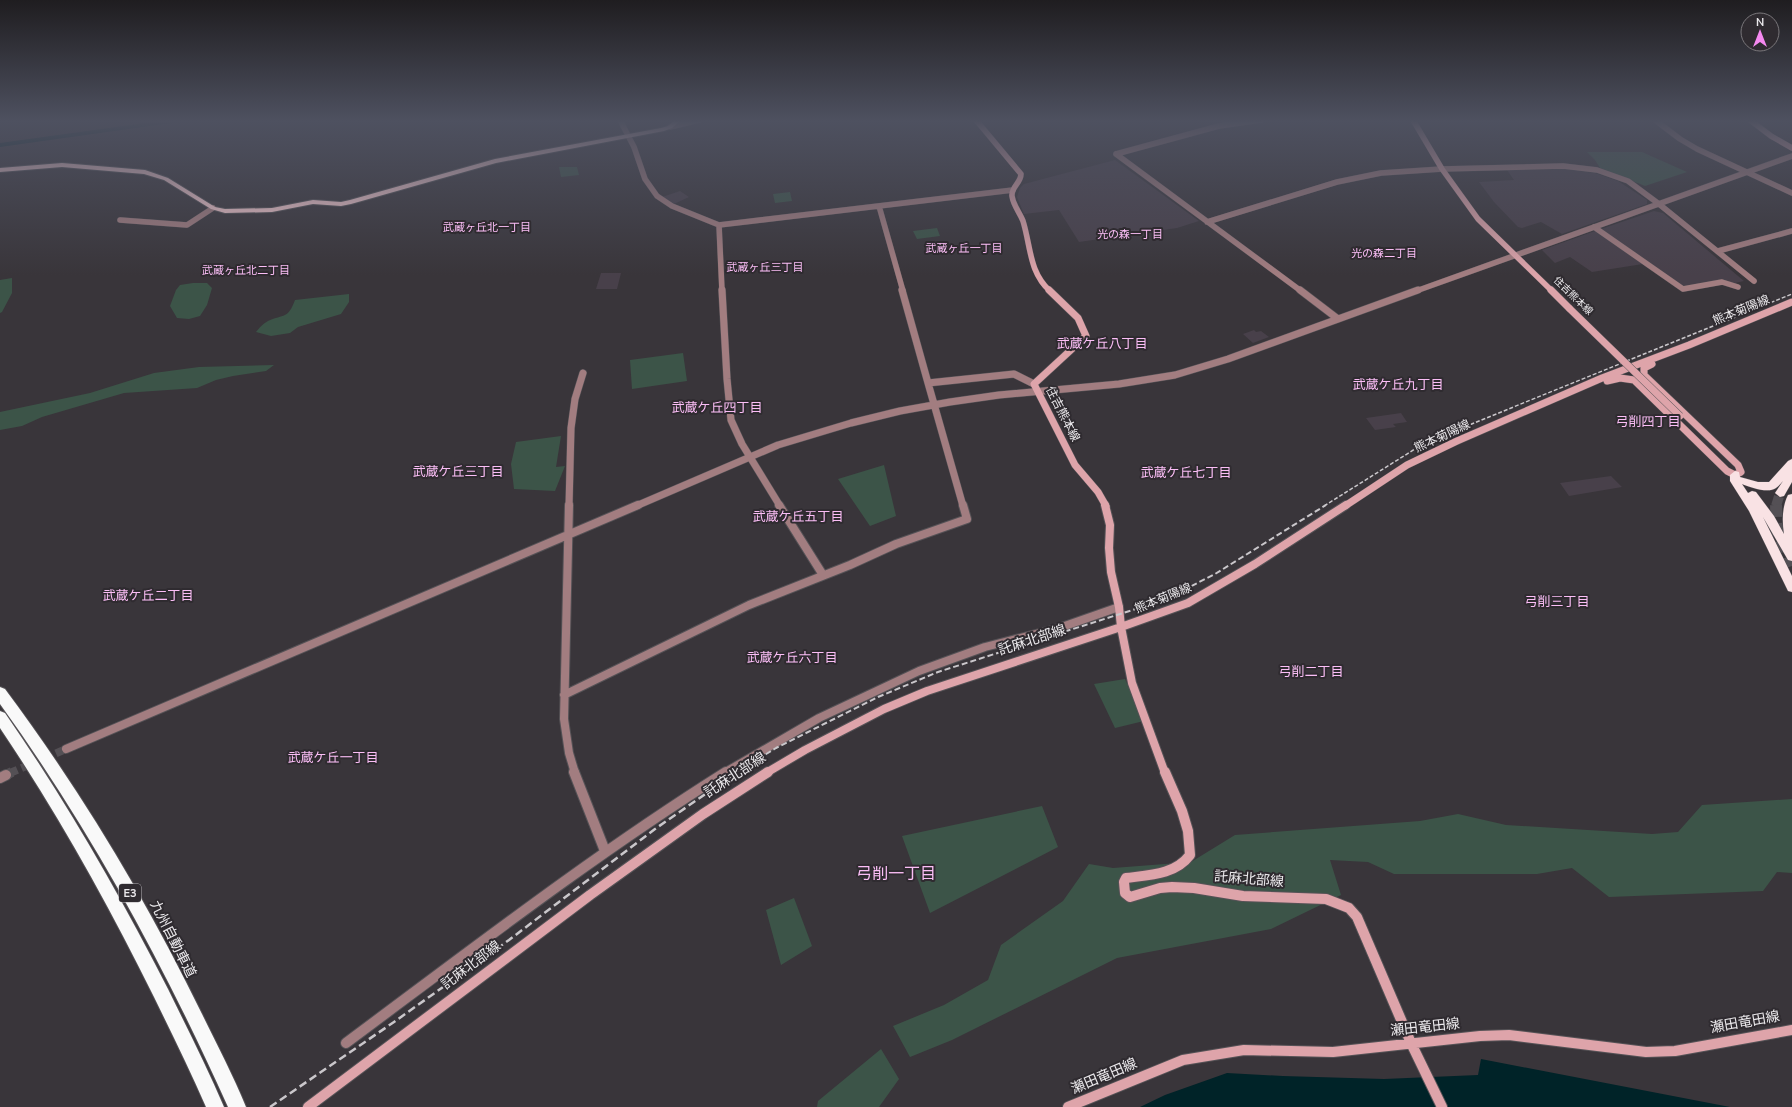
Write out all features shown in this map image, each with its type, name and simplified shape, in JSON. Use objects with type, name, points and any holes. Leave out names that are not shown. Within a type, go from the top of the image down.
[{"type":"highway","points":[[1739,478],[1757,486],[1772,486],[1792,463]]},
{"type":"highway","points":[[1780,493],[1792,474]]},
{"type":"highway","points":[[1739,478],[1735,481],[1758,519],[1789,565]]},
{"type":"highway","points":[[1739,478],[1775,528],[1789,565],[1792,588]]},
{"type":"highway","points":[[1792,498],[1788,509],[1788,522],[1792,546]]},
{"type":"highway","points":[[1758,519],[1775,528],[1781,527],[1788,522]]},
{"type":"highway","name":"九州自動車道","points":[[0,693],[47,758],[125,883],[214,1058],[236,1107]]},
{"type":"highway","name":"E3","points":[[0,717],[74,831],[131,933],[201,1075],[215,1107]]},
{"type":"main road","points":[[141,172],[166,179],[213,208],[225,211],[256,211],[272,210],[304,203],[346,203],[456,172]]},
{"type":"main road","points":[[1013,190],[1021,178],[1019,172]]},
{"type":"main road","name":"住吉熊本線","points":[[1444,172],[1478,219],[1680,416],[1718,454],[1739,478]]},
{"type":"main road","name":"住吉熊本線","points":[[1013,190],[1012,196],[1023,223],[1036,274],[1043,284],[1069,306],[1078,318],[1086,336],[1034,384],[1075,465],[1098,492],[1107,508],[1110,525],[1110,572],[1119,607],[1121,627]]},
{"type":"main road","name":"熊本菊陽線","points":[[1121,627],[1199,598],[1256,564],[1407,466],[1476,433],[1573,392],[1602,378],[1688,345],[1792,302]]},
{"type":"main road","points":[[1573,392],[1617,378],[1634,380],[1727,471],[1739,478],[1741,472],[1738,465],[1652,383],[1643,372],[1644,368],[1688,345]]},
{"type":"main road","name":"託麻北部線","points":[[308,1107],[590,895],[693,821],[750,783],[799,753],[884,709],[927,691],[1121,627],[1132,683],[1162,766],[1182,811],[1190,844],[1190,855],[1185,862],[1168,872],[1126,878],[1124,882],[1125,893],[1130,897],[1141,895],[1160,888],[1194,888],[1243,896],[1316,898],[1349,908],[1357,917],[1411,1043],[1442,1107]]},
{"type":"main road","name":"瀬田竜田線","points":[[1068,1107],[1176,1062],[1213,1054],[1244,1050],[1333,1052],[1480,1036],[1509,1035],[1642,1052],[1674,1051],[1792,1030]]},
{"type":"street","points":[[642,172],[645,179],[657,196],[672,206],[719,225],[1013,190]]},
{"type":"street","points":[[1140,172],[1338,319]]},
{"type":"street","points":[[1207,222],[1354,178],[1399,172]]},
{"type":"street","points":[[1602,172],[1628,181],[1659,204],[1754,281]]},
{"type":"street","points":[[66,749],[750,456],[834,427],[882,414],[934,404],[975,398],[1138,382],[1168,376],[1228,359],[1746,172],[1792,194]]},
{"type":"street","points":[[564,695],[748,605],[896,544],[967,519],[879,206]]},
{"type":"street","points":[[120,220],[187,225],[213,208]]},
{"type":"street","points":[[719,225],[729,410],[736,432],[823,575]]},
{"type":"street","points":[[1594,227],[1683,289],[1722,282],[1738,287]]},
{"type":"street","points":[[1718,251],[1792,231]]},
{"type":"street","points":[[583,373],[575,398],[571,428],[564,695],[565,734],[569,759],[578,786],[605,851]]},
{"type":"street","points":[[928,383],[1014,374],[1034,384]]},
{"type":"street","points":[[346,1043],[605,851],[732,767],[830,712],[887,685],[954,657],[998,643],[1061,628],[1119,607]]},
{"type":"shaded area","points":[[1071,172],[1131,172],[1199,221],[1177,228],[1079,242],[1059,210],[1024,214],[1017,197],[1020,188],[1024,184]]},
{"type":"shaded area","points":[[1508,172],[1595,173],[1618,181],[1647,200],[1647,204],[1562,234],[1541,222],[1522,228],[1518,227],[1494,202],[1479,182],[1514,180]]},
{"type":"shaded area","points":[[680,191],[689,197],[674,204],[662,197]]},
{"type":"shaded area","points":[[1654,211],[1663,213],[1744,281],[1735,283],[1719,280],[1685,286],[1682,285],[1601,229]]},
{"type":"shaded area","points":[[1595,231],[1643,264],[1592,272],[1570,257],[1555,263],[1542,250]]},
{"type":"shaded area","points":[[601,273],[621,273],[617,289],[596,289]]},
{"type":"shaded area","points":[[1254,330],[1256,332],[1261,331],[1269,337],[1253,343],[1243,334]]},
{"type":"shaded area","points":[[1401,413],[1407,422],[1393,424],[1396,427],[1375,430],[1366,418]]},
{"type":"shaded area","points":[[1611,476],[1622,487],[1569,496],[1560,483]]},
{"type":"green space","points":[[560,172],[578,172],[579,175],[561,177]]},
{"type":"green space","points":[[1609,172],[1687,172],[1645,186]]},
{"type":"green space","points":[[790,192],[792,201],[775,203],[773,194]]},
{"type":"green space","points":[[937,228],[940,236],[917,239],[913,231]]},
{"type":"green space","points":[[12,278],[12,293],[2,312],[0,313],[0,280]]},
{"type":"green space","points":[[207,283],[212,288],[207,305],[200,316],[189,319],[177,318],[170,306],[176,290],[180,285]]},
{"type":"green space","points":[[349,294],[349,302],[341,314],[298,327],[290,333],[271,336],[256,332],[266,322],[288,313],[295,300]]},
{"type":"green space","points":[[683,353],[687,381],[632,389],[630,360]]},
{"type":"green space","points":[[274,365],[266,371],[216,380],[197,388],[124,393],[42,417],[22,426],[0,430],[0,412],[90,393],[154,373],[199,367]]},
{"type":"green space","points":[[561,436],[556,467],[565,466],[555,491],[514,489],[511,464],[516,442]]},
{"type":"green space","points":[[884,465],[896,516],[870,526],[838,479]]},
{"type":"green space","points":[[1125,679],[1144,721],[1115,728],[1094,684]]},
{"type":"green space","points":[[1792,799],[1792,873],[1777,872],[1763,891],[1609,897],[1572,868],[1537,874],[1394,874],[1368,862],[1330,860],[1341,895],[1271,929],[1117,958],[952,1040],[910,1057],[893,1026],[944,1005],[988,980],[1001,945],[1063,901],[1089,864],[1113,868],[1191,862],[1235,835],[1420,821],[1458,814],[1506,825],[1652,834],[1678,832],[1702,805]]},
{"type":"green space","points":[[1042,806],[1058,847],[930,913],[902,836]]},
{"type":"green space","points":[[794,898],[812,946],[781,965],[766,910]]},
{"type":"green space","points":[[881,1049],[899,1079],[879,1107],[817,1107],[818,1101]]},
{"type":"water","points":[[1481,1059],[1730,1107],[1140,1107],[1165,1095],[1227,1073],[1384,1079],[1478,1075]]},
{"type":"tunnel","points":[[1776,506],[1780,493]]},
{"type":"tunnel","points":[[1776,506],[1777,530],[1789,567]]},
{"type":"tunnel","points":[[10,773],[66,749]]},
{"type":"tunnel","points":[[6,775],[10,773]]},
{"type":"railway","points":[[1324,506],[1415,449],[1442,436],[1792,294]]},
{"type":"railway","points":[[735,773],[776,748],[878,697],[938,672],[1164,600],[1215,574],[1326,505]]},
{"type":"railway","points":[[270,1107],[394,1022],[509,940],[655,829],[737,772]]},
{"type":"district","name":"武蔵ヶ丘北一丁目","points":[[487,227]]},
{"type":"district","name":"光の森一丁目","points":[[1130,234]]},
{"type":"district","name":"武蔵ヶ丘一丁目","points":[[964,248]]},
{"type":"district","name":"光の森二丁目","points":[[1384,253]]},
{"type":"district","name":"武蔵ヶ丘三丁目","points":[[765,267]]},
{"type":"district","name":"武蔵ヶ丘北二丁目","points":[[246,270]]},
{"type":"district","name":"武蔵ケ丘八丁目","points":[[1102,344]]},
{"type":"district","name":"武蔵ケ丘九丁目","points":[[1398,385]]},
{"type":"district","name":"武蔵ケ丘四丁目","points":[[717,408]]},
{"type":"district","name":"弓削四丁目","points":[[1648,422]]},
{"type":"district","name":"武蔵ケ丘三丁目","points":[[458,472]]},
{"type":"district","name":"武蔵ケ丘七丁目","points":[[1186,473]]},
{"type":"district","name":"武蔵ケ丘五丁目","points":[[798,517]]},
{"type":"district","name":"武蔵ケ丘二丁目","points":[[148,596]]},
{"type":"district","name":"弓削三丁目","points":[[1557,602]]},
{"type":"district","name":"武蔵ケ丘六丁目","points":[[792,658]]},
{"type":"district","name":"弓削二丁目","points":[[1311,672]]},
{"type":"district","name":"武蔵ケ丘一丁目","points":[[333,758]]},
{"type":"district","name":"弓削一丁目","points":[[896,874]]}]
